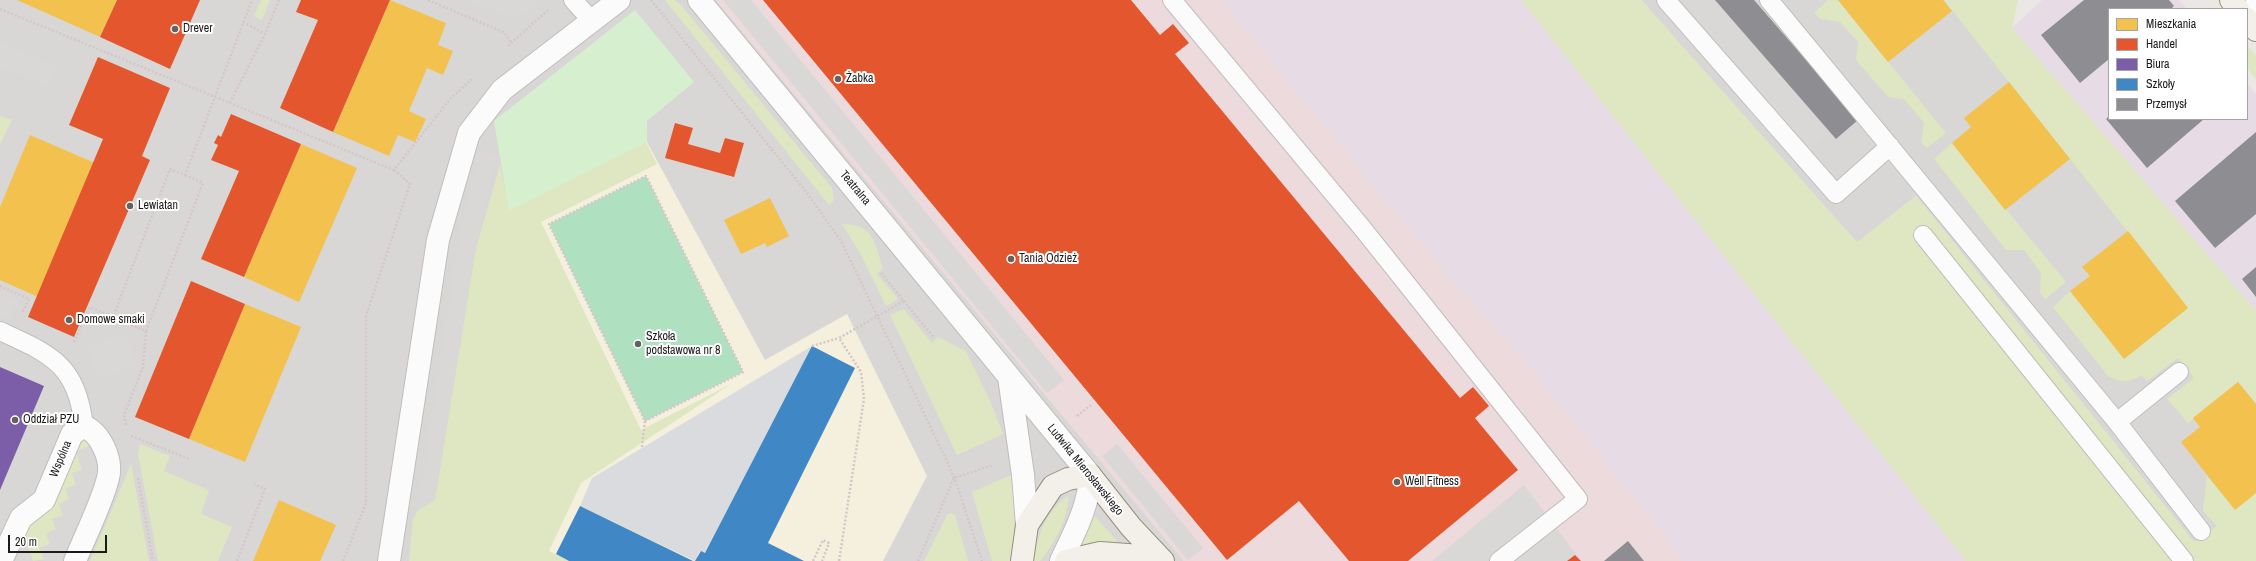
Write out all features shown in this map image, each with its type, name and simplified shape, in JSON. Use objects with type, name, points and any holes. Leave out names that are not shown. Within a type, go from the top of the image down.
[{"type":"street","points":[[389,561],[438,240],[469,133],[502,90],[619,0]]},
{"type":"street","name":"Teatralna","points":[[699,0],[1010,377]]},
{"type":"street","points":[[2231,0],[2237,8]]},
{"type":"street","points":[[2248,13],[2256,6]]},
{"type":"street","points":[[2248,20],[2256,30]]},
{"type":"street","points":[[1010,377],[1023,475],[1027,525],[1022,561]]},
{"type":"street","name":"Ludwika Mierosławskiego","points":[[1010,377],[1132,526],[1163,561]]},
{"type":"street","points":[[75,561],[109,476],[106,452],[93,430],[84,426]]},
{"type":"street","name":"Wspólna","points":[[1,561],[21,518],[44,500],[72,434],[84,426]]},
{"type":"street","points":[[1027,525],[1053,486],[1068,479],[1090,475],[1089,492],[1084,510],[1061,561]]},
{"type":"street","points":[[1066,561],[1100,553],[1141,556],[1163,561]]},
{"type":"lane","points":[[573,0],[592,21]]},
{"type":"lane","points":[[1172,0],[1363,229],[1578,499],[1498,561]]},
{"type":"lane","points":[[1666,0],[1836,194],[1890,146]]},
{"type":"lane","points":[[1769,0],[2117,422],[2201,531]]},
{"type":"lane","points":[[1923,235],[2184,561]]},
{"type":"lane","points":[[0,331],[49,354],[68,374],[81,407],[84,426]]},
{"type":"lane","points":[[2117,422],[2179,372]]},
{"type":"path","points":[[185,175],[252,0]]},
{"type":"path","points":[[230,103],[279,0]]},
{"type":"path","points":[[428,0],[503,32],[512,43]]},
{"type":"path","points":[[651,0],[807,193],[834,230],[847,251],[954,478],[982,561]]},
{"type":"path","points":[[506,48],[552,5]]},
{"type":"path","points":[[0,9],[394,170],[410,184],[366,316],[366,503],[342,561]]},
{"type":"path","points":[[243,22],[264,34]]},
{"type":"path","points":[[394,170],[450,99],[478,74]]},
{"type":"path","points":[[112,317],[170,169],[203,183],[146,331],[143,367],[124,415],[126,428]]},
{"type":"path","points":[[642,447],[645,421],[549,224],[646,176],[743,372],[645,421]]},
{"type":"path","points":[[881,273],[934,338]]},
{"type":"path","points":[[0,286],[29,299],[20,319]]},
{"type":"path","points":[[812,346],[839,338],[904,301]]},
{"type":"path","points":[[67,340],[73,343],[90,307],[146,331]]},
{"type":"path","points":[[839,338],[861,372],[864,399],[839,561]]},
{"type":"path","points":[[130,442],[127,435],[190,460]]},
{"type":"path","points":[[137,472],[153,561]]},
{"type":"path","points":[[918,561],[954,478]]},
{"type":"path","points":[[237,561],[265,489],[254,484]]},
{"type":"path","points":[[813,561],[823,540],[830,544],[822,561]]},
{"type":"shaded area","points":[[0,0],[716,0],[1184,561],[0,561]]},
{"type":"shaded area","points":[[469,0],[542,0],[517,19]]},
{"type":"shaded area","points":[[716,0],[1222,0],[1421,243],[1532,369],[1685,561],[1184,561]]},
{"type":"shaded area","points":[[723,0],[751,0],[1064,380],[1047,393]]},
{"type":"shaded area","points":[[1222,0],[1521,0],[1966,561],[1685,561],[1532,369],[1421,243]]},
{"type":"shaded area","points":[[1641,0],[1980,0],[2256,367],[2256,548],[2209,561],[1916,196],[1857,243]]},
{"type":"shaded area","points":[[1679,0],[1715,0],[1830,133],[1810,150]]},
{"type":"shaded area","points":[[2042,0],[2179,0],[2186,8],[2108,8],[2108,120],[2248,120],[2248,84],[2256,94],[2256,311],[2012,28]]},
{"type":"shaded area","points":[[0,42],[57,67],[48,87],[0,66]]},
{"type":"shaded area","name":"Szkoła podstawowa nr 8","points":[[647,142],[765,360],[847,314],[927,476],[883,561],[498,561],[509,211]]},
{"type":"shaded area","points":[[479,150],[496,158],[476,247],[435,500],[418,510],[458,243]]},
{"type":"shaded area","points":[[0,293],[18,301],[10,319],[0,315]]},
{"type":"shaded area","points":[[124,332],[137,364],[99,379],[86,348]]},
{"type":"shaded area","points":[[812,346],[705,553],[700,551],[695,561],[580,506],[592,478]]},
{"type":"shaded area","points":[[1117,444],[1203,548],[1188,560],[1102,456]]},
{"type":"shaded area","points":[[91,445],[99,470],[61,561],[40,561],[44,559],[39,548],[50,544],[46,534],[56,529],[52,519],[63,515],[59,504],[69,499],[65,488],[76,485],[72,473],[82,470],[76,452]]},
{"type":"shaded area","points":[[1524,485],[1581,561],[1432,561]]},
{"type":"shaded area","points":[[22,532],[33,561],[10,561]]},
{"type":"green space","points":[[261,0],[270,0],[262,20],[254,16]]},
{"type":"green space","points":[[665,0],[675,0],[681,5],[832,188],[834,200],[829,205]]},
{"type":"green space","points":[[1521,0],[1641,0],[1857,242],[1916,196],[2194,542],[2217,526],[2203,511],[2207,476],[2235,509],[2256,493],[2256,561],[1966,561]]},
{"type":"green space","points":[[1828,0],[1838,0],[1946,133],[1927,148],[1921,142],[1924,123],[1904,99],[1888,97],[1856,60],[1858,42],[1840,22],[1821,19],[1814,13]]},
{"type":"green space","points":[[1944,0],[2018,0],[2012,28],[2256,311],[2256,404],[2238,382],[2188,423],[2167,399],[2194,378],[2178,358],[2147,381],[2142,375],[2129,381],[2121,381],[2108,376],[2053,307],[2070,291],[2124,359],[2188,308]]},
{"type":"green space","points":[[635,10],[694,82],[647,121],[647,142],[509,211],[494,121]]},
{"type":"green space","points":[[2248,46],[2256,56],[2256,79],[2248,69]]},
{"type":"green space","points":[[0,116],[12,120],[0,145]]},
{"type":"green space","points":[[646,142],[657,164],[541,222],[641,430],[731,384],[581,483],[549,551],[569,561],[409,561],[413,519],[418,510],[435,500],[476,248],[500,165],[510,210]]},
{"type":"green space","points":[[1952,143],[2066,282],[2045,299],[2040,293],[2041,273],[2024,250],[2006,250],[1934,159]]},
{"type":"green space","points":[[646,176],[743,372],[645,421],[549,224]]},
{"type":"green space","points":[[842,224],[861,227],[871,236],[875,243],[883,268],[877,274],[898,299],[886,306],[860,253]]},
{"type":"green space","points":[[904,309],[932,343],[938,337],[966,351],[991,403],[1003,434],[957,455],[890,315]]},
{"type":"green space","points":[[87,439],[91,445],[44,559],[33,561],[22,532],[79,441]]},
{"type":"green space","points":[[140,444],[170,456],[164,471],[209,490],[201,514],[232,527],[218,561],[158,561],[138,454]]},
{"type":"green space","points":[[131,464],[149,561],[90,561]]},
{"type":"green space","points":[[1011,475],[1014,497],[1015,529],[1010,561],[992,561],[972,492]]},
{"type":"green space","points":[[1069,495],[1066,513],[1056,538],[1040,561],[1033,561],[1041,532],[1048,516],[1054,508]]},
{"type":"green space","points":[[951,513],[955,515],[968,561],[924,561],[947,515]]},
{"type":"green space","points":[[1094,515],[1117,541],[1116,543],[1082,548],[1079,546]]},
{"type":"building: Mieszkania","points":[[17,0],[117,0],[100,37]]},
{"type":"building: Mieszkania","points":[[390,0],[446,23],[438,45],[453,51],[443,75],[427,68],[409,111],[426,119],[415,142],[398,135],[389,156],[333,132]]},
{"type":"building: Mieszkania","points":[[1838,0],[1943,0],[1952,11],[1888,62]]},
{"type":"building: Mieszkania","points":[[2009,82],[2070,159],[2005,210],[1952,143],[1971,127],[1964,118]]},
{"type":"building: Mieszkania","points":[[30,135],[95,163],[38,297],[0,280],[0,207]]},
{"type":"building: Mieszkania","points":[[301,144],[357,168],[299,302],[244,277]]},
{"type":"building: Mieszkania","points":[[770,198],[789,236],[767,247],[765,243],[741,254],[724,220]]},
{"type":"building: Mieszkania","points":[[2128,231],[2188,308],[2124,359],[2070,291],[2090,276],[2082,267]]},
{"type":"building: Mieszkania","points":[[245,304],[301,327],[245,462],[189,439]]},
{"type":"building: Mieszkania","points":[[2238,382],[2256,404],[2256,493],[2235,510],[2181,442],[2200,427],[2193,418]]},
{"type":"building: Mieszkania","points":[[279,500],[336,525],[320,561],[253,561]]},
{"type":"building: Handel","points":[[117,0],[200,0],[170,69],[100,37]]},
{"type":"building: Handel","points":[[301,0],[390,0],[333,132],[280,108],[318,20],[296,12]]},
{"type":"building: Handel","points":[[763,0],[1131,0],[1160,35],[1173,24],[1189,43],[1175,54],[1460,398],[1473,387],[1489,406],[1475,418],[1518,470],[1408,561],[1349,561],[1299,501],[1227,560]]},
{"type":"building: Handel","points":[[98,57],[170,88],[142,156],[150,160],[74,337],[28,317],[103,139],[69,125]]},
{"type":"building: Handel","points":[[231,114],[301,144],[244,277],[201,259],[239,171],[211,160],[218,145],[214,143],[218,135],[221,137]]},
{"type":"building: Handel","points":[[675,123],[693,128],[688,144],[720,153],[725,138],[744,143],[734,177],[665,158]]},
{"type":"building: Handel","points":[[191,281],[245,304],[189,439],[135,417]]},
{"type":"building: Handel","points":[[1575,555],[1581,561],[1567,561]]},
{"type":"building: Biura","name":"Oddział PZU","points":[[0,367],[44,386],[0,490]]},
{"type":"building: Szkoły","points":[[812,346],[855,368],[768,543],[804,561],[695,561],[701,551],[705,553]]},
{"type":"building: Szkoły","points":[[580,506],[693,561],[569,561],[556,554]]},
{"type":"building: Przemysł","points":[[1715,0],[1754,0],[1858,120],[1836,139]]},
{"type":"building: Przemysł","points":[[2084,0],[2169,0],[2174,6],[2172,8],[2108,8],[2108,60],[2080,83],[2041,35]]},
{"type":"building: Przemysł","points":[[2108,117],[2108,120],[2203,120],[2147,168],[2106,119]]},
{"type":"building: Przemysł","points":[[2256,132],[2256,214],[2215,248],[2175,201]]},
{"type":"building: Przemysł","points":[[2256,267],[2256,297],[2242,279]]},
{"type":"building: Przemysł","points":[[1628,541],[1644,561],[1604,561]]},
{"type":"place","name":"Drever","points":[[175,29]]},
{"type":"place","name":"Żabka","points":[[838,79]]},
{"type":"place","name":"Lewiatan","points":[[130,206]]},
{"type":"place","name":"Tania Odzież","points":[[1011,259]]},
{"type":"place","name":"Domowe smaki","points":[[69,320]]},
{"type":"place","name":"Szkoła podstawowa nr 8","points":[[638,344]]},
{"type":"place","name":"Oddział PZU","points":[[15,420]]},
{"type":"place","name":"Well Fitness","points":[[1397,482]]}]
